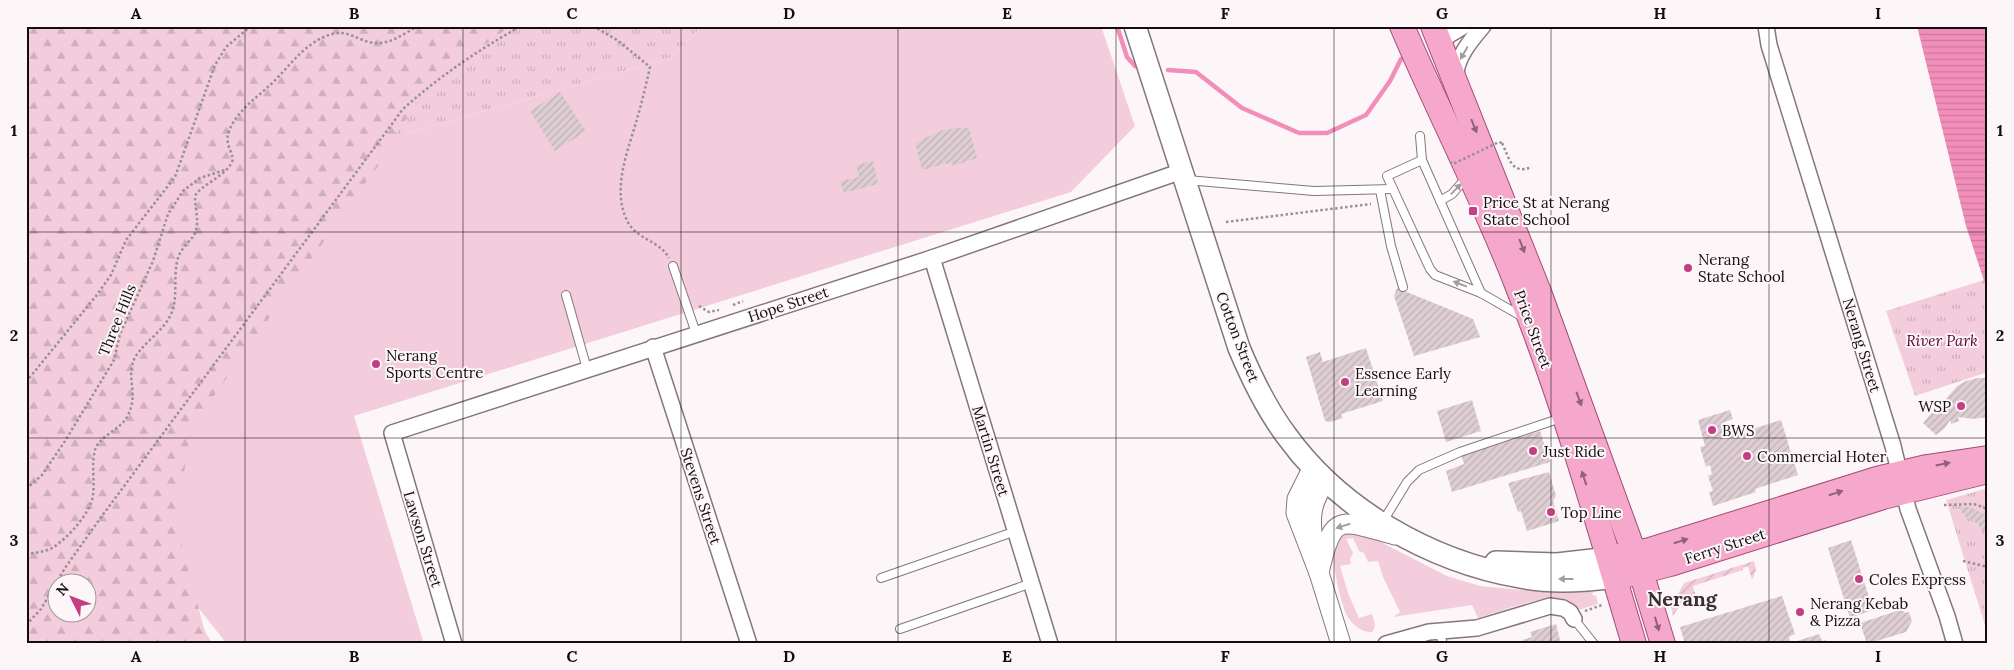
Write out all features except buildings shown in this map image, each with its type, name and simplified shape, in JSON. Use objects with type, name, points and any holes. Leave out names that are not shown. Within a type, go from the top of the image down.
[{"type":"main road","name":"Cotton Street","points":[[1135,26],[1246,365],[1274,418],[1286,436],[1320,473]]},
{"type":"main road","name":"Price Street","points":[[1401,27],[1450,132],[1460,168],[1490,217],[1532,324],[1612,567],[1634,644]]},
{"type":"main road","name":"Price Street","points":[[1437,35],[1540,292],[1637,563],[1662,644]]},
{"type":"main road","points":[[1437,35],[1433,65],[1450,132]]},
{"type":"main road","name":"Ferry Street","points":[[1320,473],[1380,526],[1438,554],[1458,561],[1528,578],[1595,579],[1612,567],[1637,563],[1650,550],[1901,483],[1954,462],[1988,458]]},
{"type":"main road","name":"Ferry Street","points":[[1901,483],[1988,471]]},
{"type":"street","points":[[1437,35],[1449,35],[1464,26]]},
{"type":"street","points":[[1456,83],[1457,70],[1462,54],[1483,26]]},
{"type":"street","name":"Nerang Street","points":[[1758,26],[1769,45]]},
{"type":"street","name":"Nerang Street","points":[[1766,26],[1769,45],[1893,446],[1901,483],[1955,644]]},
{"type":"street","name":"Hope Street","points":[[392,433],[1184,176]]},
{"type":"street","name":"Martin Street","points":[[932,258],[1050,644]]},
{"type":"street","name":"Stevens Street","points":[[653,347],[749,644]]},
{"type":"street","name":"Lawson Street","points":[[392,433],[454,644]]},
{"type":"street","points":[[1320,473],[1297,499],[1297,518],[1319,573],[1341,644]]},
{"type":"street","points":[[1319,573],[1328,538],[1335,529],[1341,525],[1352,523],[1380,526]]},
{"type":"street","points":[[1386,644],[1441,637],[1552,605],[1565,609],[1574,619]]},
{"type":"lane","points":[[1420,136],[1422,160],[1481,292]]},
{"type":"lane","points":[[1422,160],[1387,176],[1432,272],[1481,292],[1532,324]]},
{"type":"lane","points":[[1440,201],[1452,194],[1460,168]]},
{"type":"lane","points":[[1184,176],[1314,191],[1393,189]]},
{"type":"lane","points":[[1380,190],[1391,246],[1403,287]]},
{"type":"lane","points":[[674,266],[696,333]]},
{"type":"lane","points":[[566,295],[587,369]]},
{"type":"lane","points":[[1380,526],[1407,482],[1419,470],[1460,452],[1564,417]]},
{"type":"lane","points":[[881,578],[1016,531]]},
{"type":"lane","points":[[900,629],[1032,583]]},
{"type":"lane","points":[[1574,619],[1594,644]]},
{"type":"path","points":[[26,382],[96,296],[111,275],[126,240],[175,177],[215,65],[226,47],[251,26]]},
{"type":"path","points":[[26,554],[51,548],[70,532],[88,509],[93,496],[95,450],[100,442],[126,419],[132,406],[134,395],[132,371],[134,360],[164,327],[171,316],[174,304],[177,262],[182,249],[194,236],[196,228],[195,196],[226,170],[233,159],[228,146],[228,135],[242,110],[269,87],[301,52],[313,43],[333,33],[343,32],[369,42],[381,43],[394,39],[418,26]]},
{"type":"path","points":[[26,625],[40,609],[65,568],[99,520],[403,109],[434,81],[481,49],[521,26]]},
{"type":"path","points":[[593,26],[617,40],[650,67],[623,168],[622,209],[633,230],[666,251],[674,266]]},
{"type":"path","points":[[1460,168],[1452,164],[1500,142],[1512,165],[1520,170],[1532,167]]},
{"type":"path","name":"Three Hills","points":[[26,489],[42,474],[65,441],[114,360],[120,334],[153,261],[168,214],[183,191],[200,178],[226,170]]},
{"type":"path","points":[[1226,222],[1382,203]]},
{"type":"path","points":[[732,306],[743,301]]},
{"type":"path","points":[[696,302],[700,308],[709,312],[726,308]]},
{"type":"path","points":[[1944,505],[1974,504],[1988,508]]},
{"type":"path","points":[[1963,561],[1988,566]]},
{"type":"green space","points":[[26,26],[546,26],[452,81],[374,171],[191,428],[176,523],[205,632],[213,644],[26,644]]},
{"type":"green space","points":[[511,26],[702,26],[672,57],[392,138],[435,80]]},
{"type":"green space","name":"Nerang Sports Centre","points":[[702,26],[1101,26],[1135,126],[1071,192],[354,416],[424,644],[227,644],[123,513],[392,138],[672,57]]},
{"type":"green space","name":"River Park","points":[[1984,280],[1988,293],[1988,372],[1915,396],[1886,311]]},
{"type":"green space","points":[[1988,488],[1988,635],[1946,500]]},
{"type":"green space","points":[[1345,532],[1363,533],[1447,576],[1480,586],[1522,590],[1593,592],[1592,595],[1596,596],[1598,604],[1578,610],[1567,600],[1551,598],[1478,618],[1472,605],[1393,617],[1400,612],[1383,577],[1378,561],[1368,562],[1364,553],[1359,551],[1353,538],[1346,539],[1353,553],[1350,559],[1351,564],[1340,566],[1348,593],[1359,618],[1372,614],[1375,626],[1372,632],[1368,632],[1354,625],[1347,616],[1336,580],[1335,543]]},
{"type":"green space","points":[[1754,561],[1756,570],[1752,580],[1748,566],[1743,568],[1743,570],[1693,586],[1696,596],[1682,602],[1673,616],[1671,607],[1684,583]]},
{"type":"shaded area","points":[[1917,26],[1988,26],[1988,293],[1966,226]]},
{"type":"waterway","points":[[1117,26],[1127,57],[1135,66]]},
{"type":"waterway","points":[[1168,70],[1196,72],[1242,108],[1299,133],[1327,133],[1366,115],[1390,81],[1401,59]]},
{"type":"place","name":"Price St at Nerang State School","points":[[1473,211]]},
{"type":"place","name":"Nerang State School","points":[[1688,268]]},
{"type":"place","name":"Nerang Sports Centre","points":[[376,364]]},
{"type":"place","name":"Essence Early Learning","points":[[1345,382]]},
{"type":"place","name":"WSP","points":[[1961,406]]},
{"type":"place","name":"BWS","points":[[1712,430]]},
{"type":"place","name":"Just Ride","points":[[1533,451]]},
{"type":"place","name":"Commercial Hoter","points":[[1747,456]]},
{"type":"place","name":"Top Line","points":[[1551,512]]},
{"type":"place","name":"Coles Express","points":[[1859,579]]},
{"type":"place","name":"Nerang Kebab & Pizza","points":[[1800,612]]},
{"type":"district","name":"Nerang","points":[[1682,598]]}]
